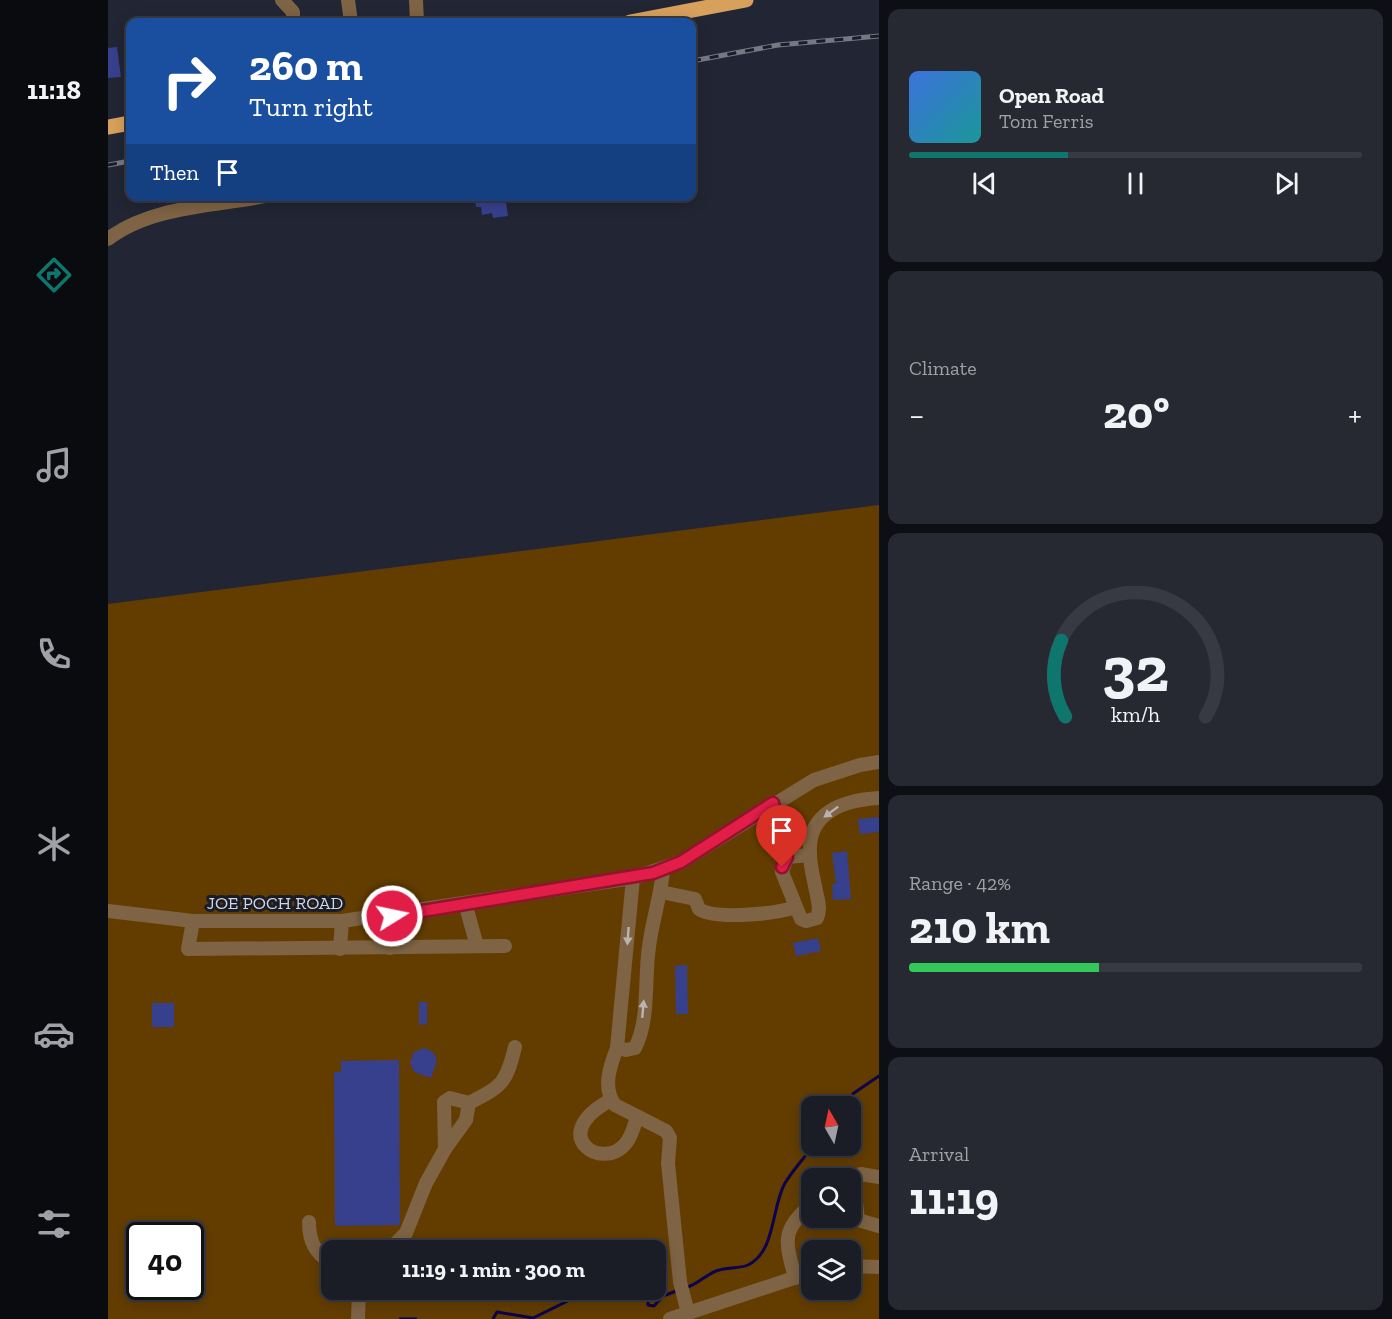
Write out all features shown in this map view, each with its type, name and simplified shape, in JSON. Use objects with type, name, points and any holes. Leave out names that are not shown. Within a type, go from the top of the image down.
[{"type":"main road","points":[[651,18],[746,0]]},
{"type":"main road","points":[[108,127],[126,124]]},
{"type":"street","points":[[282,0],[293,12],[293,18]]},
{"type":"street","points":[[348,0],[350,18]]},
{"type":"street","points":[[416,0],[417,18]]},
{"type":"street","points":[[108,239],[125,228],[153,217],[239,201]]},
{"type":"street","name":"JOE POCH ROAD","points":[[108,911],[194,921],[342,921],[392,916],[633,878],[663,870],[681,862],[773,803],[814,780],[848,768],[879,762]]},
{"type":"street","points":[[773,803],[787,857],[782,872],[795,907],[803,921],[819,916],[810,855],[814,828],[832,810],[849,800],[879,798]]},
{"type":"street","points":[[787,857],[810,855]]},
{"type":"street","points":[[617,1048],[626,1050],[635,1047],[641,1030],[649,946],[661,892],[663,870]]},
{"type":"street","points":[[633,878],[617,1048],[608,1077],[611,1100],[621,1109],[666,1131],[670,1138],[668,1163],[682,1287],[688,1313]]},
{"type":"street","points":[[661,892],[695,899],[699,909],[710,913],[772,914],[795,907]]},
{"type":"street","points":[[465,903],[477,946]]},
{"type":"street","points":[[390,948],[392,916]]},
{"type":"street","points":[[194,921],[188,949],[505,946]]},
{"type":"street","points":[[340,949],[342,921]]},
{"type":"street","points":[[445,1149],[444,1102],[450,1098],[469,1103],[500,1086],[510,1066],[515,1047]]},
{"type":"street","points":[[611,1100],[592,1111],[581,1125],[581,1139],[589,1150],[601,1154],[620,1149],[629,1139],[636,1117]]},
{"type":"street","points":[[399,1240],[406,1233],[426,1183],[445,1149],[466,1120],[469,1103]]},
{"type":"street","points":[[861,1176],[879,1177]]},
{"type":"street","points":[[795,1278],[785,1242],[788,1230],[801,1215]]},
{"type":"street","points":[[861,1221],[879,1226]]},
{"type":"street","points":[[309,1222],[309,1237],[321,1258]]},
{"type":"street","points":[[861,1267],[879,1268]]},
{"type":"street","points":[[670,1319],[801,1276]]},
{"type":"street","points":[[358,1319],[359,1300]]},
{"type":"shaded area","points":[[879,505],[879,1319],[108,1319],[108,604]]},
{"type":"building","points":[[117,47],[121,77],[108,78],[108,48]]},
{"type":"building","points":[[475,201],[506,201],[508,216],[493,218],[492,213],[482,215],[481,207],[476,207]]},
{"type":"building","points":[[879,817],[879,832],[860,834],[858,819]]},
{"type":"building","points":[[847,851],[851,899],[833,900],[832,884],[836,884],[832,853]]},
{"type":"building","points":[[818,938],[821,951],[796,956],[793,943]]},
{"type":"building","points":[[687,965],[688,1014],[676,1014],[675,966]]},
{"type":"building","points":[[419,1002],[427,1002],[427,1024],[419,1025]]},
{"type":"building","points":[[152,1003],[174,1003],[174,1027],[152,1027]]},
{"type":"building","points":[[424,1048],[433,1052],[437,1061],[431,1078],[414,1072],[410,1062],[414,1052]]},
{"type":"building","points":[[399,1060],[400,1225],[335,1226],[334,1072],[341,1072],[341,1061]]},
{"type":"waterway","points":[[851,1096],[879,1076]]},
{"type":"waterway","points":[[685,1288],[716,1271],[748,1265],[757,1258],[764,1250],[785,1183],[805,1156]]},
{"type":"waterway","points":[[666,1295],[679,1290]]},
{"type":"waterway","points":[[493,1319],[497,1312],[533,1318],[570,1300]]},
{"type":"waterway","points":[[648,1300],[648,1305],[654,1306],[659,1300]]},
{"type":"waterway","points":[[400,1319],[416,1319]]},
{"type":"railway","points":[[696,60],[778,45],[879,36]]},
{"type":"railway","points":[[108,165],[126,162]]},
{"type":"route","points":[[392,916],[653,873],[681,862],[773,803],[787,857],[782,867]]}]
